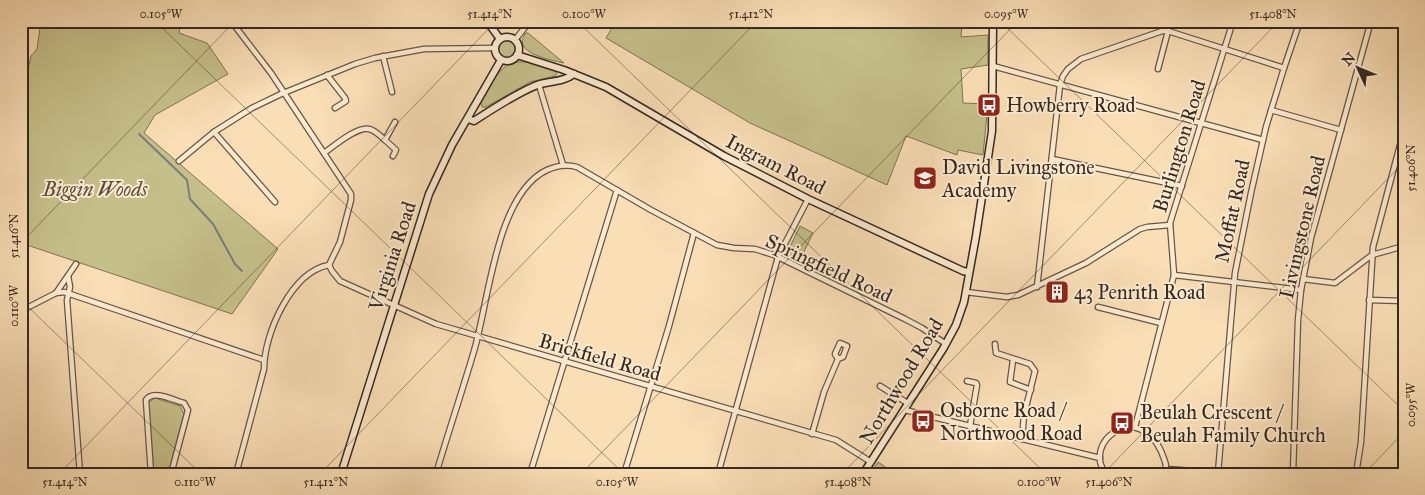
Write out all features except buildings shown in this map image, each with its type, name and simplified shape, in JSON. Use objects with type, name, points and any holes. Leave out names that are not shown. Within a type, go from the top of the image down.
[{"type":"street","points":[[232,21],[285,93],[352,195],[340,242],[329,265],[313,270],[300,282],[290,294],[277,318],[264,360],[264,369],[236,474]]},
{"type":"street","points":[[487,21],[500,39]]},
{"type":"street","points":[[515,40],[530,21]]},
{"type":"street","name":"Northwood Road","points":[[863,474],[946,344],[956,325],[966,292],[992,131],[993,21]]},
{"type":"street","points":[[1039,21],[1050,24]]},
{"type":"street","name":"Burlington Road","points":[[1135,427],[1174,275],[1170,225],[1233,21]]},
{"type":"street","name":"Moffat Road","points":[[1218,473],[1234,282],[1244,226],[1271,110],[1300,21]]},
{"type":"street","name":"Livingstone Road","points":[[1293,473],[1298,320],[1301,290],[1311,238],[1371,21]]},
{"type":"street","points":[[1394,21],[1404,24]]},
{"type":"street","points":[[1158,69],[1168,31]]},
{"type":"street","points":[[1037,287],[1060,84],[1068,69],[1081,59],[1168,31],[1284,68]]},
{"type":"street","points":[[508,37],[515,40],[518,46],[517,55],[510,61],[501,60],[496,56],[494,48],[500,39],[508,37]]},
{"type":"street","points":[[179,161],[214,132],[252,108],[355,64],[383,56],[436,48],[494,48]]},
{"type":"street","name":"Ingram Road","points":[[517,55],[574,74],[612,90],[724,156],[808,199],[953,267],[968,272]]},
{"type":"street","points":[[383,56],[392,92]]},
{"type":"street","name":"Virginia Road","points":[[341,474],[429,194],[445,159],[501,60]]},
{"type":"street","points":[[994,66],[1263,140]]},
{"type":"street","points":[[468,119],[474,120],[539,84],[568,79],[574,74]]},
{"type":"street","points":[[327,75],[346,101],[335,108]]},
{"type":"street","points":[[436,474],[478,337],[496,257],[513,207],[522,190],[530,181],[544,171],[563,166],[539,84]]},
{"type":"street","points":[[1271,110],[1340,130]]},
{"type":"street","points":[[385,140],[395,122]]},
{"type":"street","points":[[324,153],[352,133],[363,129],[372,129],[396,150],[393,156]]},
{"type":"street","points":[[1356,474],[1361,442],[1372,255],[1404,130]]},
{"type":"street","points":[[214,132],[275,202]]},
{"type":"street","points":[[1052,159],[1182,186]]},
{"type":"street","name":"Springfield Road","points":[[563,166],[575,166],[694,233],[722,246],[759,250],[778,257],[913,324],[946,344]]},
{"type":"street","points":[[530,474],[617,190]]},
{"type":"street","points":[[718,474],[778,257],[808,199]]},
{"type":"street","points":[[966,292],[1011,297],[1037,287],[1097,257],[1140,229],[1147,226],[1170,225]]},
{"type":"street","points":[[624,474],[674,309],[694,233]]},
{"type":"street","points":[[1303,279],[1335,283],[1372,255],[1404,246]]},
{"type":"street","points":[[56,293],[76,264]]},
{"type":"street","name":"Brickfield Road","points":[[329,265],[340,281],[436,324],[842,443],[871,462]]},
{"type":"street","points":[[1174,275],[1301,290]]},
{"type":"street","points":[[68,276],[70,287],[68,293],[69,328],[80,474]]},
{"type":"street","points":[[21,311],[56,293],[68,293],[264,360]]},
{"type":"street","points":[[1369,300],[1404,302]]},
{"type":"street","points":[[1098,307],[1161,323]]},
{"type":"street","points":[[994,344],[996,353],[1030,364],[1036,371],[1024,415],[1022,439]]},
{"type":"street","points":[[812,434],[824,392],[838,359]]},
{"type":"street","points":[[1013,360],[1010,382],[1031,390]]},
{"type":"street","points":[[967,381],[976,382],[978,385],[970,426]]},
{"type":"street","points":[[880,386],[907,407],[970,426],[1100,458]]},
{"type":"street","points":[[151,474],[146,400],[148,396],[154,394],[184,403],[188,410],[170,474]]},
{"type":"street","points":[[1106,474],[1101,467],[1100,458],[1105,441],[1110,435],[1122,429],[1135,427],[1146,432],[1156,442],[1165,461],[1166,472],[1234,474]]},
{"type":"street","points":[[1287,474],[1299,474]]},
{"type":"green space","name":"Biggin Woods","points":[[41,21],[181,21],[179,33],[207,43],[228,74],[155,115],[144,133],[278,249],[232,314],[21,243],[21,101],[31,56],[37,49]]},
{"type":"green space","points":[[616,21],[962,21],[961,37],[988,35],[988,65],[961,69],[963,103],[988,104],[983,155],[958,150],[957,155],[906,136],[887,185],[750,123],[606,38]]},
{"type":"green space","points":[[526,33],[564,63],[542,57],[528,50],[523,46]]},
{"type":"green space","points":[[507,40],[513,43],[516,49],[513,55],[507,58],[501,55],[498,49],[501,43]]},
{"type":"green space","points":[[514,62],[526,62],[555,71],[557,74],[530,82],[486,107],[482,107],[481,103],[498,73]]},
{"type":"green space","points":[[800,226],[813,233],[799,262],[786,255]]},
{"type":"green space","points":[[155,398],[180,406],[184,414],[168,474],[154,474],[148,403]]},
{"type":"green space","points":[[878,462],[894,473],[896,474],[870,474]]},
{"type":"waterway","points":[[139,134],[187,180],[190,199],[213,224],[235,264],[242,271]]},
{"type":"place","name":"Howberry Road","points":[[989,105]]},
{"type":"place","name":"David Livingstone Academy","points":[[925,178]]},
{"type":"place","name":"43 Penrith Road","points":[[1057,292]]},
{"type":"place","name":"Osborne Road / Northwood Road","points":[[923,421]]},
{"type":"place","name":"Beulah Crescent / Beulah Family Church","points":[[1122,423]]}]
